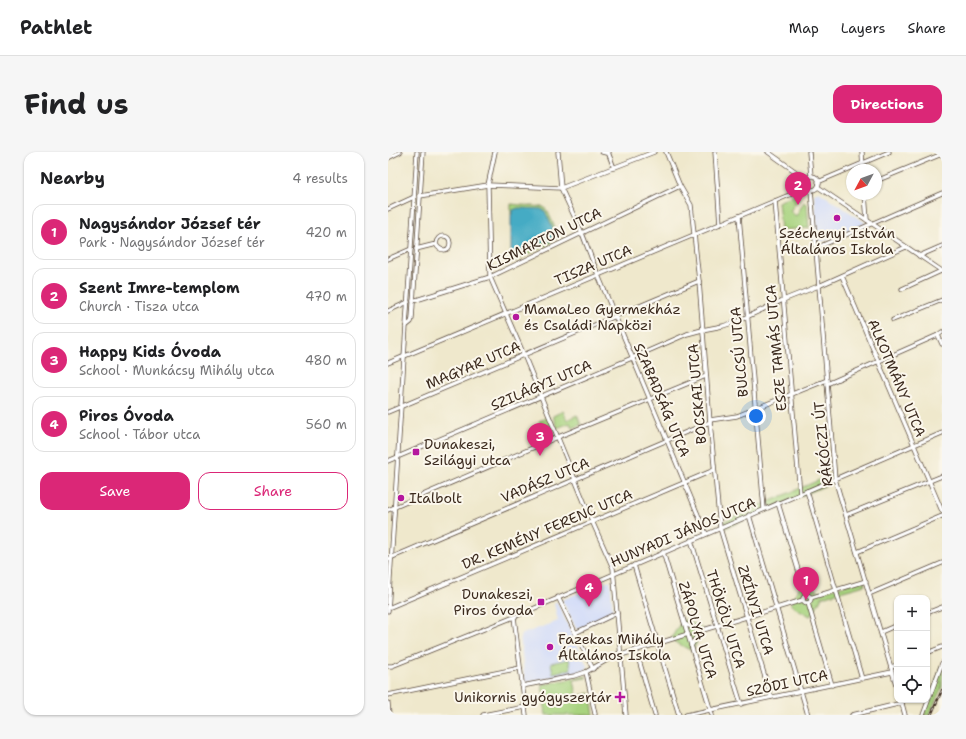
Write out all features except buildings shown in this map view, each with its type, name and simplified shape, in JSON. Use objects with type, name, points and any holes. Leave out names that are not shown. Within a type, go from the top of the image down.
[{"type":"street","points":[[388,158],[400,152]]},
{"type":"street","points":[[388,609],[390,558],[398,457],[417,152]]},
{"type":"street","points":[[406,326],[412,319],[423,152]]},
{"type":"street","points":[[495,152],[488,185],[490,277],[613,568],[626,715]]},
{"type":"street","points":[[558,152],[561,188]]},
{"type":"street","points":[[602,152],[609,152],[614,168]]},
{"type":"street","points":[[420,196],[488,185],[561,188],[654,152]]},
{"type":"street","name":"BOCSKAI UTCA","points":[[666,152],[680,186],[691,205],[720,528]]},
{"type":"street","points":[[715,152],[720,224]]},
{"type":"street","points":[[769,152],[806,179]]},
{"type":"street","points":[[809,152],[811,176]]},
{"type":"street","points":[[862,152],[863,163]]},
{"type":"street","points":[[818,182],[889,152]]},
{"type":"street","points":[[882,179],[942,154]]},
{"type":"street","points":[[811,176],[806,179],[804,184],[806,188],[815,190],[818,187]]},
{"type":"street","points":[[811,176],[816,178],[818,187]]},
{"type":"street","name":"KISMARTON UTCA","points":[[413,300],[490,277],[680,186]]},
{"type":"street","points":[[818,187],[942,271]]},
{"type":"street","name":"SZABADSÁG UTCA","points":[[561,188],[582,233],[615,317],[706,534]]},
{"type":"street","name":"TISZA UTCA","points":[[388,363],[806,188]]},
{"type":"street","name":"RÁKÓCZI ÚT","points":[[811,190],[835,479],[894,678]]},
{"type":"street","points":[[816,248],[942,193]]},
{"type":"street","points":[[388,209],[414,197]]},
{"type":"street","points":[[865,200],[867,220]]},
{"type":"street","name":"ESZE TAMÁS UTCA","points":[[775,201],[800,494]]},
{"type":"street","name":"BULCSÚ UTCA","points":[[739,216],[764,509]]},
{"type":"street","points":[[440,236],[447,237],[450,241],[449,246],[444,250],[438,248],[436,244],[436,239],[440,236]]},
{"type":"street","points":[[416,249],[436,244]]},
{"type":"street","points":[[919,256],[942,246]]},
{"type":"street","name":"SZILÁGYI UTCA","points":[[388,461],[687,334],[723,326],[747,317],[906,247]]},
{"type":"street","points":[[388,259],[411,249]]},
{"type":"street","points":[[902,289],[942,271]]},
{"type":"street","name":"ALKOTMÁNY UTCA","points":[[842,276],[942,511]]},
{"type":"street","name":"MAGYAR UTCA","points":[[388,412],[699,281]]},
{"type":"street","points":[[893,320],[942,300]]},
{"type":"street","points":[[388,311],[408,302]]},
{"type":"street","name":"VADÁSZ UTCA","points":[[390,558],[710,421],[737,416],[755,410],[878,362],[942,332]]},
{"type":"street","points":[[938,335],[942,344]]},
{"type":"street","points":[[388,510],[558,437],[706,376]]},
{"type":"street","name":"HUNYADI JÁNOS UTCA","points":[[388,666],[514,617],[942,433]]},
{"type":"street","name":"DR. KEMÉNY FERENC UTCA","points":[[388,609],[714,470]]},
{"type":"street","points":[[846,515],[942,476]]},
{"type":"street","points":[[807,491],[862,679]]},
{"type":"street","points":[[778,503],[806,596],[810,598],[866,581]]},
{"type":"street","points":[[749,515],[808,715]]},
{"type":"street","points":[[857,552],[942,516]]},
{"type":"street","name":"ZRÍNYI UTCA","points":[[720,528],[771,697]]},
{"type":"street","name":"THÖKÖLY UTCA","points":[[691,540],[741,704]]},
{"type":"street","name":"ZÁPOLYA UTCA","points":[[663,552],[712,715]]},
{"type":"street","points":[[869,594],[942,563]]},
{"type":"street","points":[[634,565],[679,715]]},
{"type":"street","points":[[685,624],[700,631],[803,600],[806,596]]},
{"type":"street","points":[[558,597],[593,668]]},
{"type":"street","points":[[810,598],[810,602],[808,603],[832,685]]},
{"type":"street","points":[[803,600],[804,602],[808,603]]},
{"type":"street","points":[[930,612],[942,607]]},
{"type":"street","points":[[575,633],[617,613]]},
{"type":"street","points":[[514,617],[526,715]]},
{"type":"street","points":[[880,632],[894,626]]},
{"type":"street","points":[[691,646],[700,631]]},
{"type":"street","points":[[522,686],[574,676],[586,672],[621,653],[658,644],[688,634]]},
{"type":"street","points":[[930,652],[942,647]]},
{"type":"street","points":[[636,650],[655,715]]},
{"type":"street","points":[[923,715],[942,663]]},
{"type":"street","points":[[388,695],[520,668]]},
{"type":"street","points":[[586,672],[595,714]]},
{"type":"street","name":"SZŐDI UTCA","points":[[686,715],[892,672]]},
{"type":"street","points":[[388,703],[390,715]]},
{"type":"street","points":[[852,715],[897,703]]},
{"type":"street","points":[[901,703],[905,715]]},
{"type":"street","points":[[483,715],[525,706]]},
{"type":"shaded area","name":"Széchenyi István Általános Iskola","points":[[819,192],[866,223],[819,243],[814,194]]},
{"type":"shaded area","points":[[610,580],[613,613],[577,630],[562,600]]},
{"type":"shaded area","name":"Fazekas Mihály Általános Iskola","points":[[557,602],[588,668],[586,668],[586,671],[525,683],[520,635],[558,621],[554,603]]},
{"type":"green space","points":[[794,195],[799,198],[790,211],[796,216],[804,202],[807,205],[809,228],[781,230],[778,202]]},
{"type":"green space","points":[[511,204],[544,207],[548,212],[559,237],[553,239],[551,236],[552,232],[554,231],[513,210],[511,215]]},
{"type":"green space","points":[[551,241],[551,243],[513,262],[511,261],[511,252],[514,259],[530,244]]},
{"type":"green space","points":[[563,411],[567,420],[577,415],[581,425],[572,428],[570,423],[557,428],[553,416]]},
{"type":"green space","points":[[548,417],[555,434],[554,437],[547,440],[539,421]]},
{"type":"green space","points":[[833,474],[834,482],[724,529],[722,522]]},
{"type":"green space","points":[[863,580],[865,585],[822,597],[810,616],[791,605],[801,584],[803,583],[821,592]]},
{"type":"green space","points":[[682,620],[686,620],[702,628],[702,633],[694,648],[690,650],[673,641],[672,637]]},
{"type":"green space","points":[[569,659],[571,669],[553,673],[551,663]]},
{"type":"green space","points":[[942,665],[942,687],[929,715],[924,715],[928,703],[930,703],[930,698]]},
{"type":"green space","points":[[586,676],[586,678],[574,680],[577,696],[590,693],[594,715],[546,715],[542,684]]},
{"type":"water","points":[[518,208],[541,209],[545,211],[554,231],[551,236],[553,239],[551,241],[538,242],[526,248],[513,259],[511,251],[511,216],[513,210]]},
{"type":"railway","points":[[931,715],[942,690]]},
{"type":"place","name":"Szent Imre-templom","points":[[798,205]]},
{"type":"place","name":"Széchenyi István Általános Iskola","points":[[837,218]]},
{"type":"place","name":"MamaLeo Gyermekház és Családi Napközi","points":[[516,317]]},
{"type":"place","name":"Dunakeszi, Szilágyi utca","points":[[416,452]]},
{"type":"place","name":"Happy Kids Óvoda","points":[[540,456]]},
{"type":"place","name":"Italbolt","points":[[401,498]]},
{"type":"place","name":"Nagysándor József tér","points":[[806,600]]},
{"type":"place","name":"Dunakeszi, Piros óvoda","points":[[541,602]]},
{"type":"place","name":"Piros Óvoda","points":[[589,607]]},
{"type":"place","name":"Fazekas Mihály Általános Iskola","points":[[550,647]]},
{"type":"place","name":"Unikornis gyógyszertár","points":[[620,697]]}]
